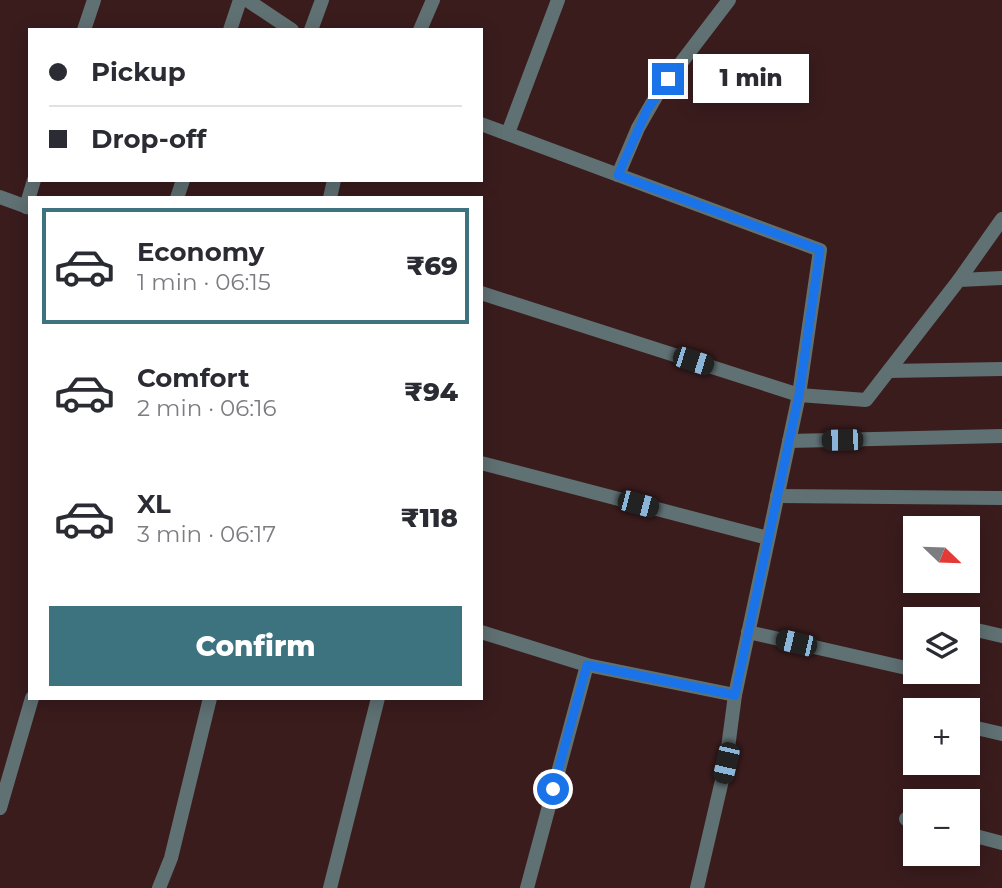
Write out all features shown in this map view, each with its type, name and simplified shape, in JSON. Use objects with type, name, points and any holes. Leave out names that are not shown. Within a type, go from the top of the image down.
[{"type":"street","points":[[85,28],[93,0]]},
{"type":"street","points":[[231,28],[240,0]]},
{"type":"street","points":[[247,0],[289,28]]},
{"type":"street","points":[[311,28],[322,0]]},
{"type":"street","points":[[422,28],[433,0]]},
{"type":"street","points":[[508,133],[558,0]]},
{"type":"street","points":[[618,175],[653,101],[729,0]]},
{"type":"street","points":[[483,125],[820,250],[799,395],[735,695],[726,763],[701,887]]},
{"type":"street","points":[[0,197],[28,207]]},
{"type":"street","points":[[483,294],[799,395],[866,400],[959,280],[1002,219]]},
{"type":"street","points":[[959,280],[1002,278]]},
{"type":"street","points":[[889,371],[1002,369]]},
{"type":"street","points":[[789,441],[1002,436]]},
{"type":"street","points":[[483,464],[768,538]]},
{"type":"street","points":[[777,496],[1002,498]]},
{"type":"street","points":[[980,631],[1002,636]]},
{"type":"street","points":[[748,632],[903,667]]},
{"type":"street","points":[[483,633],[587,665],[735,695]]},
{"type":"street","points":[[527,888],[587,665]]},
{"type":"street","points":[[0,808],[31,700]]},
{"type":"street","points":[[159,888],[171,858],[210,700]]},
{"type":"street","points":[[330,888],[377,700]]},
{"type":"street","points":[[980,729],[1002,734]]},
{"type":"street","points":[[980,837],[1002,843]]},
{"type":"route","points":[[553,789],[587,665],[735,695],[799,395],[820,250],[618,175],[647,110],[668,79]]}]
